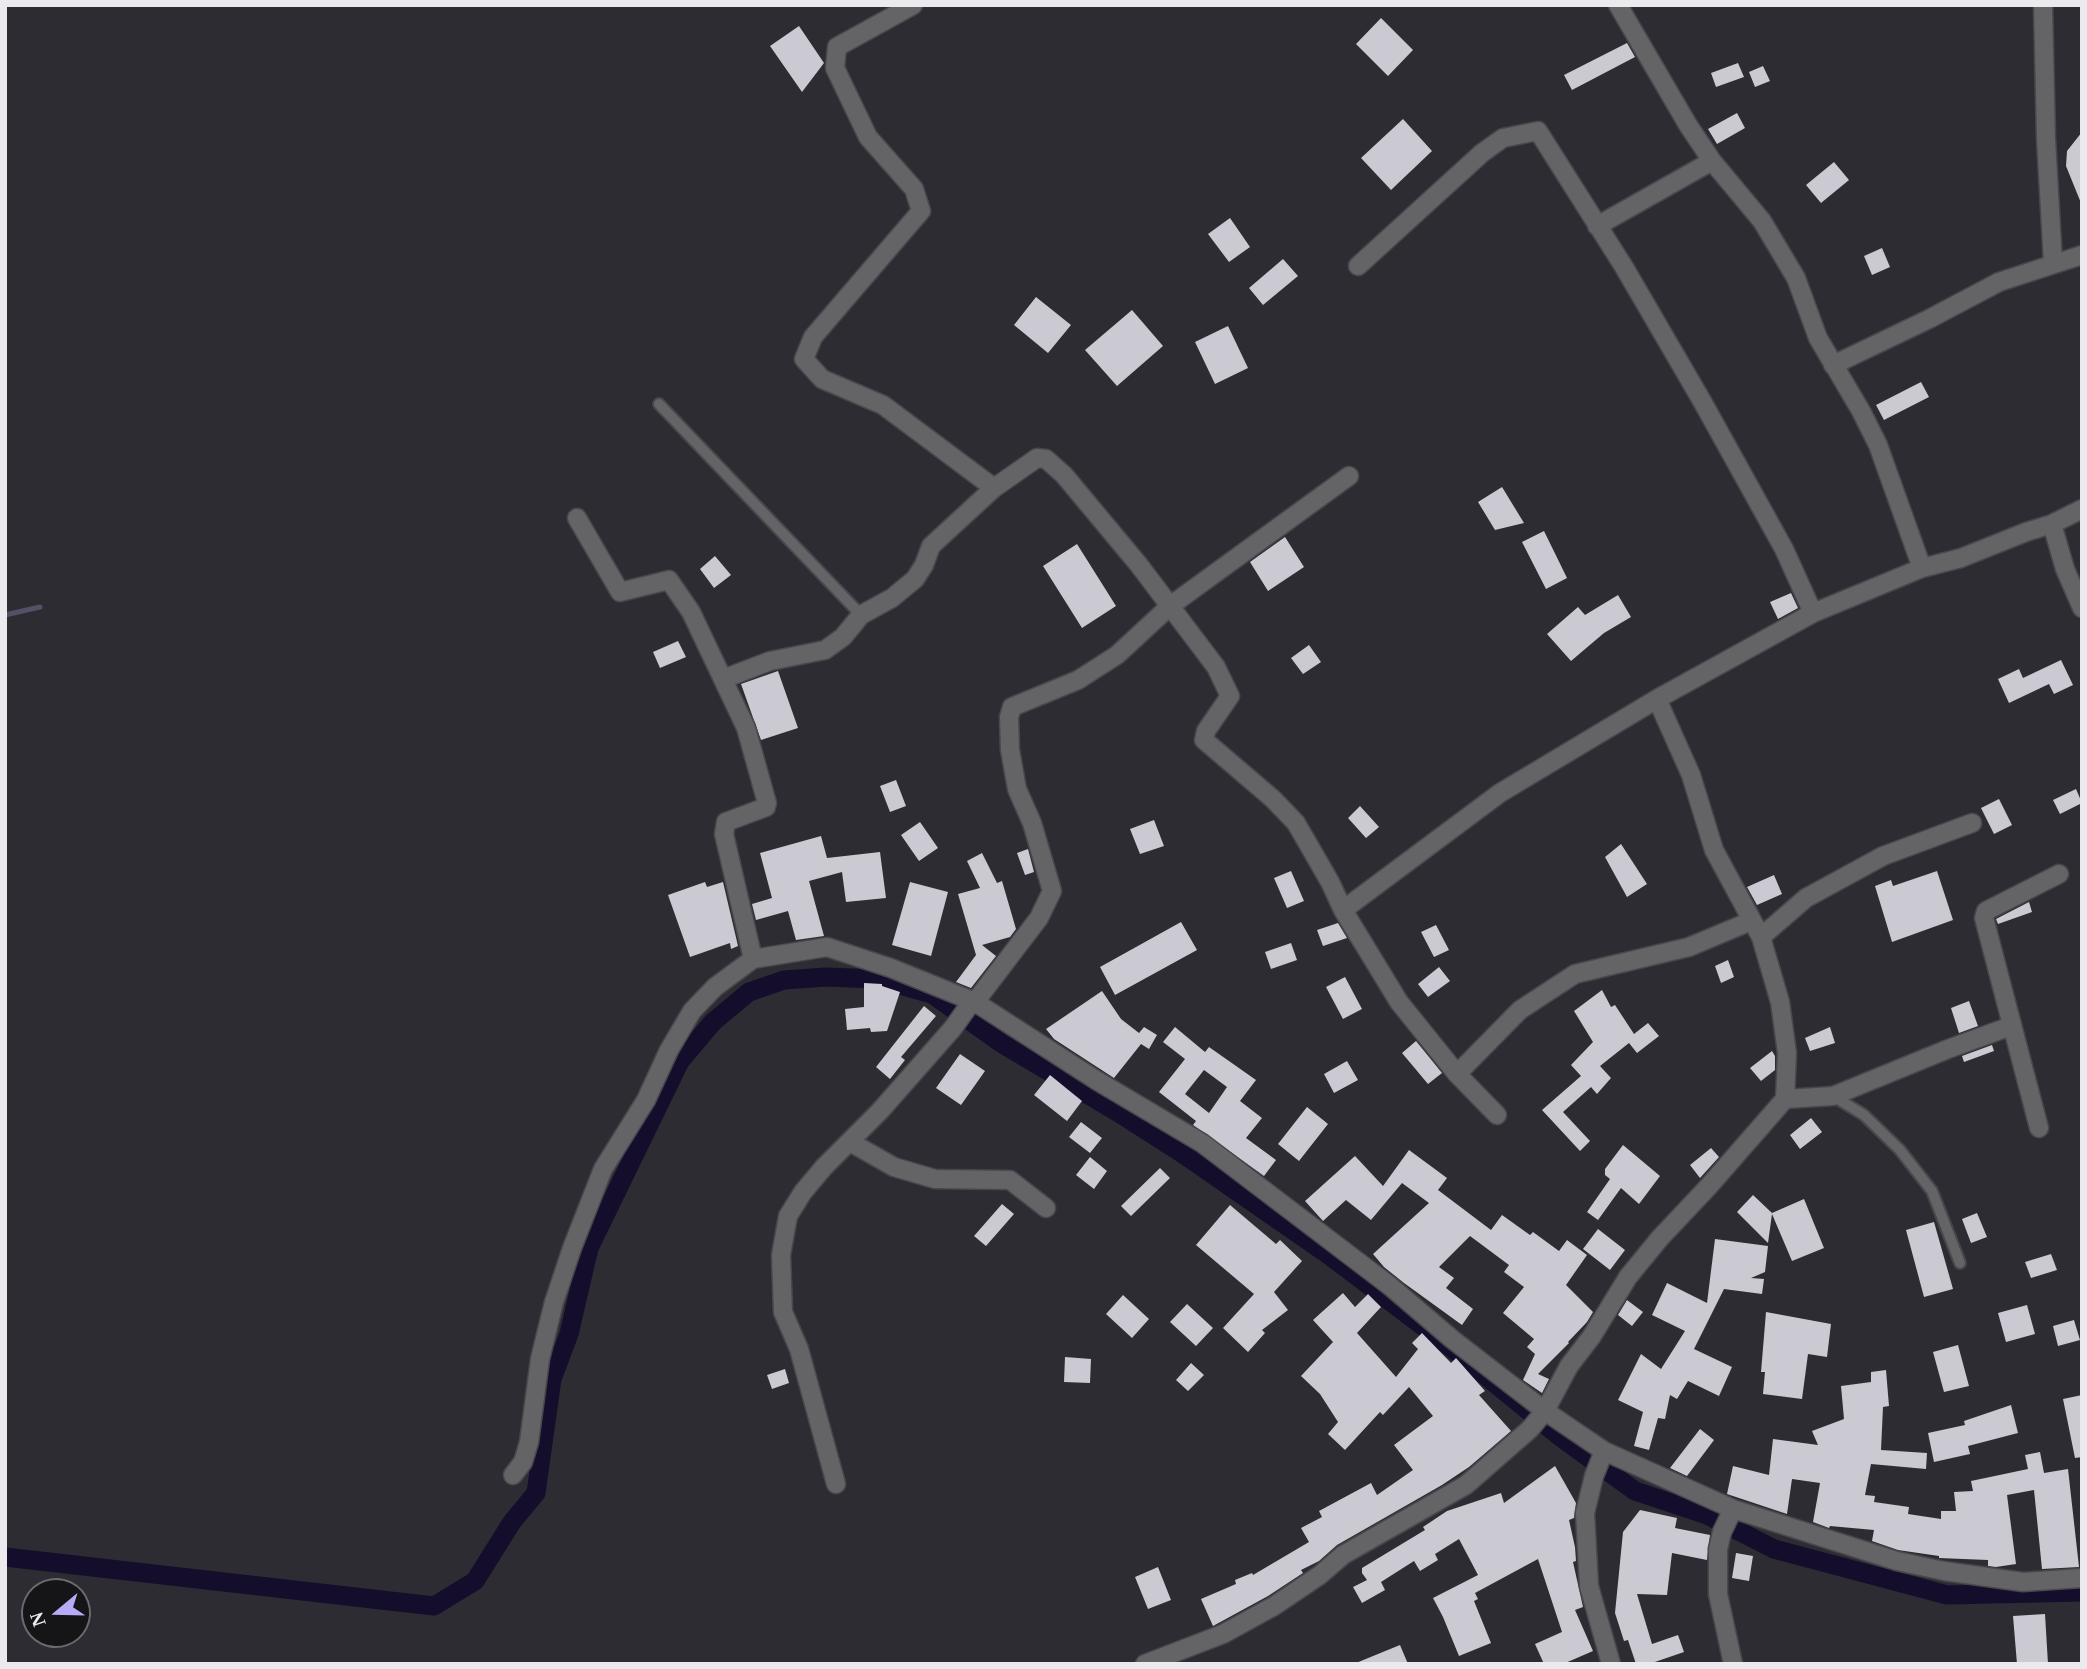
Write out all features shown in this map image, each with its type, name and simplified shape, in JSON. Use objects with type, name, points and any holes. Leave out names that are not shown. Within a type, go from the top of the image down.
[{"type":"street","points":[[913,5],[837,47],[835,68],[868,137],[914,189],[922,211],[813,337],[804,359],[821,379],[883,405],[994,488]]},
{"type":"street","points":[[1618,5],[1664,86],[1712,161],[1762,221],[1796,278],[1818,338],[1878,445],[1922,568]]},
{"type":"street","points":[[2043,5],[2046,139],[2053,263]]},
{"type":"street","points":[[1359,266],[1482,153],[1503,138],[1538,131],[1624,268],[1702,401],[1783,549],[1813,613]]},
{"type":"street","points":[[1597,226],[1712,161]]},
{"type":"street","points":[[1833,365],[1999,282],[2082,255]]},
{"type":"street","points":[[723,679],[770,661],[825,650],[843,637],[861,615],[892,597],[915,579],[931,546],[994,488],[1037,458],[1046,458],[1098,516],[1216,667],[1230,696],[1206,731],[1204,740],[1256,783],[1296,823],[1343,910],[1399,1002],[1457,1074],[1497,1115]]},
{"type":"street","points":[[836,1484],[799,1349],[783,1312],[781,1255],[788,1216],[817,1175],[953,1028],[1039,918],[1052,891],[1032,823],[1017,789],[1010,750],[1009,717],[1012,707],[1078,680],[1117,655],[1170,606],[1349,476]]},
{"type":"street","points":[[1343,910],[1500,793],[1657,699],[1813,613],[1922,568],[1961,558],[2052,524],[2082,509]]},
{"type":"street","points":[[577,518],[620,592],[669,580],[691,612],[746,728],[767,803],[766,807],[726,822],[724,834],[753,959]]},
{"type":"street","points":[[2052,524],[2065,569],[2082,608]]},
{"type":"street","points":[[1144,1664],[1223,1634],[1274,1606],[1320,1575],[1343,1555],[1466,1485],[1539,1419],[1569,1366],[1628,1277],[1785,1098],[1787,1053],[1780,1002],[1761,937],[1714,850],[1691,775],[1657,699]]},
{"type":"street","points":[[1761,937],[1806,898],[1883,856],[1972,823]]},
{"type":"street","points":[[2039,1128],[1984,918],[1986,911],[2059,874]]},
{"type":"street","points":[[1457,1074],[1520,1010],[1574,974],[1689,947],[1751,921]]},
{"type":"street","points":[[513,1475],[523,1462],[529,1442],[540,1359],[554,1302],[572,1248],[603,1169],[646,1100],[669,1050],[692,1011],[715,987],[753,959],[827,947],[891,968],[971,1004],[1202,1143],[1390,1286],[1539,1419],[1602,1455],[1732,1511],[1897,1561],[1944,1571],[2023,1582],[2082,1578]]},
{"type":"street","points":[[1785,1098],[1833,1096],[1948,1048],[2011,1026]]},
{"type":"street","points":[[850,1142],[894,1167],[935,1179],[1010,1180],[1046,1208]]},
{"type":"street","points":[[1602,1455],[1585,1513],[1589,1587],[1611,1664]]},
{"type":"street","points":[[1732,1511],[1722,1532],[1718,1549],[1718,1594],[1733,1664]]},
{"type":"lane","points":[[659,404],[861,615]]},
{"type":"lane","points":[[1833,1096],[1864,1115],[1900,1150],[1932,1191],[1960,1263]]},
{"type":"building","points":[[1381,18],[1413,50],[1388,76],[1356,44]]},
{"type":"building","points":[[799,26],[824,63],[802,92],[770,46]]},
{"type":"building","points":[[1627,43],[1635,57],[1572,90],[1564,75]]},
{"type":"building","points":[[1738,63],[1744,77],[1716,87],[1711,73]]},
{"type":"building","points":[[1763,66],[1770,81],[1755,87],[1749,72]]},
{"type":"building","points":[[1737,113],[1745,128],[1717,144],[1708,129]]},
{"type":"building","points":[[1403,119],[1432,151],[1391,190],[1361,158]]},
{"type":"building","points":[[2082,132],[2081,203],[2066,166],[2067,151]]},
{"type":"building","points":[[1834,162],[1849,180],[1821,203],[1806,185]]},
{"type":"building","points":[[1230,218],[1250,247],[1229,262],[1208,234]]},
{"type":"building","points":[[1882,248],[1890,267],[1872,275],[1864,256]]},
{"type":"building","points":[[1283,259],[1298,276],[1263,305],[1249,288]]},
{"type":"building","points":[[1036,297],[1071,325],[1048,353],[1014,325]]},
{"type":"building","points":[[1132,310],[1163,346],[1117,386],[1085,350]]},
{"type":"building","points":[[1228,326],[1248,368],[1215,384],[1195,342]]},
{"type":"building","points":[[1921,382],[1929,397],[1884,420],[1876,405]]},
{"type":"building","points":[[1502,487],[1524,523],[1495,530],[1478,502]]},
{"type":"building","points":[[1544,531],[1567,578],[1546,589],[1522,542]]},
{"type":"building","points":[[1285,537],[1304,567],[1268,591],[1250,562]]},
{"type":"building","points":[[1077,544],[1116,606],[1082,628],[1043,566]]},
{"type":"building","points":[[715,556],[731,575],[714,588],[700,569]]},
{"type":"building","points":[[1791,593],[1798,608],[1778,619],[1770,602]]},
{"type":"building","points":[[1618,595],[1631,617],[1604,633],[1571,661],[1547,634],[1578,607],[1585,615]]},
{"type":"building","points":[[678,641],[686,657],[660,668],[653,652]]},
{"type":"building","points":[[1309,645],[1321,662],[1303,674],[1291,658]]},
{"type":"building","points":[[2061,660],[2073,685],[2054,694],[2049,684],[2009,703],[1998,679],[2019,669],[2023,678]]},
{"type":"building","points":[[778,671],[798,728],[761,740],[741,684]]},
{"type":"building","points":[[896,780],[906,806],[890,812],[880,786]]},
{"type":"building","points":[[2076,789],[2082,803],[2060,814],[2053,800]]},
{"type":"building","points":[[1999,799],[2012,825],[1994,834],[1981,808]]},
{"type":"building","points":[[1360,806],[1379,827],[1366,838],[1348,818]]},
{"type":"building","points":[[1154,820],[1164,846],[1140,854],[1130,829]]},
{"type":"building","points":[[920,822],[938,848],[919,861],[901,835]]},
{"type":"building","points":[[821,836],[827,858],[880,852],[886,898],[846,902],[842,872],[809,881],[824,936],[796,940],[788,911],[756,920],[752,904],[772,898],[760,853]]},
{"type":"building","points":[[1621,844],[1647,884],[1627,897],[1605,857]]},
{"type":"building","points":[[1028,849],[1034,872],[1025,875],[1017,853]]},
{"type":"building","points":[[982,853],[997,883],[1002,881],[1016,929],[1010,937],[982,945],[996,956],[971,988],[956,982],[976,955],[958,894],[980,888],[967,861]]},
{"type":"building","points":[[1291,871],[1304,901],[1287,908],[1274,878]]},
{"type":"building","points":[[1937,871],[1953,920],[1892,942],[1875,886],[1891,880],[1893,886]]},
{"type":"building","points":[[1774,875],[1782,894],[1757,905],[1747,887]]},
{"type":"building","points":[[705,882],[707,887],[723,882],[738,946],[731,949],[730,943],[690,957],[668,895]]},
{"type":"building","points":[[910,882],[948,892],[931,956],[892,945]]},
{"type":"building","points":[[2029,902],[2032,912],[1998,924],[1996,919]]},
{"type":"building","points":[[1181,922],[1197,950],[1115,995],[1100,967]]},
{"type":"building","points":[[1338,923],[1347,938],[1323,946],[1317,930]]},
{"type":"building","points":[[1436,925],[1449,950],[1434,957],[1421,932]]},
{"type":"building","points":[[1291,943],[1297,960],[1271,969],[1265,952]]},
{"type":"building","points":[[1728,960],[1734,977],[1721,983],[1715,966]]},
{"type":"building","points":[[1439,967],[1450,981],[1428,997],[1418,984]]},
{"type":"building","points":[[1345,977],[1362,1009],[1343,1019],[1326,987]]},
{"type":"building","points":[[864,983],[882,984],[900,992],[887,1031],[871,1032],[870,1028],[847,1030],[845,1009],[864,1007]]},
{"type":"building","points":[[1602,990],[1611,1007],[1615,1005],[1634,1034],[1648,1023],[1659,1036],[1637,1053],[1629,1043],[1600,1066],[1611,1078],[1597,1094],[1591,1087],[1563,1112],[1590,1141],[1580,1151],[1542,1110],[1581,1076],[1571,1065],[1593,1042],[1574,1011]]},
{"type":"building","points":[[1102,991],[1121,1019],[1139,1033],[1144,1027],[1157,1035],[1149,1049],[1141,1044],[1114,1078],[1054,1039],[1046,1029]]},
{"type":"building","points":[[1969,1001],[1978,1026],[1959,1033],[1951,1008]]},
{"type":"building","points":[[924,1006],[936,1016],[901,1057],[905,1060],[890,1079],[876,1067]]},
{"type":"building","points":[[1175,1027],[1205,1052],[1209,1047],[1256,1080],[1240,1101],[1262,1118],[1246,1138],[1276,1160],[1264,1176],[1193,1125],[1196,1121],[1159,1092],[1185,1059],[1163,1042]],"holes":[[[1204,1070],[1227,1087],[1209,1113],[1185,1094]]]},
{"type":"building","points":[[1830,1027],[1835,1043],[1810,1051],[1805,1038]]},
{"type":"building","points":[[1416,1041],[1442,1073],[1428,1084],[1402,1053]]},
{"type":"building","points":[[1992,1045],[1994,1051],[1964,1062],[1962,1056]]},
{"type":"building","points":[[1772,1051],[1775,1056],[1775,1070],[1761,1081],[1750,1068]]},
{"type":"building","points":[[960,1054],[985,1071],[961,1105],[936,1088]]},
{"type":"building","points":[[1347,1061],[1358,1080],[1334,1093],[1324,1074]]},
{"type":"building","points":[[1050,1075],[1082,1101],[1067,1121],[1034,1095]]},
{"type":"building","points":[[1307,1107],[1328,1124],[1299,1161],[1278,1144]]},
{"type":"building","points":[[1811,1118],[1822,1132],[1800,1149],[1790,1135]]},
{"type":"building","points":[[1081,1122],[1102,1138],[1090,1153],[1069,1137]]},
{"type":"building","points":[[1623,1145],[1660,1176],[1639,1204],[1621,1188],[1598,1220],[1587,1212],[1610,1179],[1605,1175],[1605,1169]]},
{"type":"building","points":[[1711,1148],[1719,1157],[1700,1178],[1690,1165]]},
{"type":"building","points":[[1409,1150],[1447,1178],[1438,1190],[1491,1230],[1502,1215],[1530,1235],[1533,1232],[1559,1251],[1567,1240],[1587,1255],[1566,1285],[1593,1312],[1569,1343],[1538,1374],[1549,1379],[1542,1393],[1523,1380],[1535,1354],[1527,1347],[1534,1339],[1503,1313],[1524,1287],[1504,1272],[1509,1265],[1470,1236],[1439,1267],[1454,1278],[1446,1288],[1473,1309],[1462,1325],[1404,1283],[1373,1254],[1429,1203],[1402,1183],[1371,1220],[1346,1200],[1323,1221],[1305,1201],[1355,1156],[1383,1186]]},
{"type":"building","points":[[1090,1157],[1107,1171],[1094,1189],[1076,1175]]},
{"type":"building","points":[[1160,1168],[1170,1178],[1131,1216],[1121,1206]]},
{"type":"building","points":[[1753,1195],[1772,1213],[1804,1199],[1824,1248],[1792,1261],[1772,1214],[1768,1243],[1737,1212]]},
{"type":"building","points":[[1002,1204],[1014,1214],[986,1246],[974,1236]]},
{"type":"building","points":[[1230,1205],[1276,1244],[1280,1240],[1302,1261],[1274,1292],[1288,1310],[1262,1330],[1265,1333],[1248,1352],[1223,1328],[1254,1294],[1196,1245]]},
{"type":"building","points":[[1977,1213],[1987,1237],[1971,1243],[1962,1219]]},
{"type":"building","points":[[1934,1222],[1953,1289],[1924,1297],[1906,1230]]},
{"type":"building","points":[[1598,1229],[1625,1250],[1610,1270],[1583,1249]]},
{"type":"building","points":[[1715,1239],[1768,1246],[1765,1272],[1751,1278],[1764,1279],[1762,1294],[1724,1289],[1694,1349],[1732,1367],[1719,1396],[1688,1381],[1677,1399],[1670,1395],[1665,1419],[1658,1418],[1649,1450],[1634,1446],[1643,1412],[1618,1400],[1641,1354],[1661,1369],[1685,1331],[1652,1315],[1667,1283],[1707,1303]]},
{"type":"building","points":[[2051,1254],[2057,1270],[2031,1278],[2025,1262]]},
{"type":"building","points":[[1343,1293],[1355,1307],[1368,1294],[1381,1307],[1357,1333],[1396,1377],[1418,1349],[1412,1343],[1422,1333],[1451,1363],[1456,1358],[1485,1391],[1479,1395],[1511,1431],[1469,1467],[1442,1485],[1337,1545],[1319,1561],[1301,1570],[1303,1573],[1268,1596],[1213,1626],[1201,1599],[1236,1584],[1235,1580],[1252,1573],[1253,1575],[1309,1542],[1301,1528],[1322,1517],[1319,1511],[1371,1483],[1377,1495],[1413,1470],[1394,1445],[1433,1416],[1409,1387],[1383,1415],[1380,1412],[1345,1450],[1328,1434],[1338,1422],[1320,1394],[1301,1376],[1333,1342],[1313,1320]]},
{"type":"building","points":[[1123,1295],[1149,1319],[1132,1338],[1106,1314]]},
{"type":"building","points":[[1627,1300],[1643,1312],[1632,1326],[1618,1315]]},
{"type":"building","points":[[1187,1304],[1213,1328],[1196,1346],[1170,1322]]},
{"type":"building","points":[[2027,1305],[2035,1334],[2006,1342],[1998,1313]]},
{"type":"building","points":[[1766,1312],[1831,1324],[1827,1357],[1808,1354],[1802,1399],[1763,1394],[1765,1372],[1761,1372]]},
{"type":"building","points":[[2074,1320],[2080,1340],[2058,1346],[2053,1326]]},
{"type":"building","points":[[1958,1345],[1969,1386],[1944,1392],[1933,1352]]},
{"type":"building","points":[[1065,1357],[1091,1359],[1090,1383],[1064,1382]]},
{"type":"building","points":[[1191,1363],[1204,1375],[1188,1391],[1176,1380]]},
{"type":"building","points":[[785,1369],[789,1383],[772,1389],[767,1375]]},
{"type":"building","points":[[1886,1370],[1889,1406],[1883,1407],[1881,1450],[1927,1453],[1926,1469],[1871,1464],[1865,1495],[1875,1496],[1874,1502],[1909,1507],[1908,1514],[1941,1519],[1941,1511],[1956,1511],[1954,1492],[1973,1491],[1971,1481],[2028,1469],[2025,1455],[2040,1452],[2044,1473],[2068,1469],[2079,1567],[2042,1569],[2034,1490],[2007,1495],[2016,1564],[1996,1567],[1988,1566],[1988,1560],[1939,1558],[1898,1550],[1872,1541],[1874,1530],[1829,1528],[1813,1522],[1820,1483],[1792,1479],[1787,1514],[1727,1494],[1733,1466],[1769,1475],[1773,1439],[1818,1445],[1812,1431],[1844,1419],[1841,1386],[1871,1382],[1871,1372]]},
{"type":"building","points":[[2082,1395],[2082,1457],[2075,1458],[2063,1399]]},
{"type":"building","points":[[2011,1405],[2018,1433],[1968,1446],[1970,1454],[1934,1462],[1928,1433],[1965,1425],[1964,1421]]},
{"type":"building","points":[[1700,1429],[1714,1440],[1687,1476],[1670,1468]]},
{"type":"building","points":[[1555,1466],[1576,1503],[1574,1518],[1569,1520],[1575,1547],[1576,1561],[1573,1562],[1583,1607],[1575,1610],[1593,1651],[1563,1664],[1544,1664],[1535,1644],[1562,1632],[1538,1559],[1475,1593],[1478,1599],[1474,1601],[1491,1643],[1459,1656],[1433,1598],[1478,1575],[1459,1539],[1435,1554],[1438,1560],[1420,1571],[1414,1561],[1381,1582],[1385,1590],[1362,1603],[1353,1587],[1367,1580],[1362,1568],[1425,1530],[1423,1527],[1447,1511],[1501,1493],[1504,1503]]},
{"type":"building","points":[[1640,1510],[1677,1518],[1675,1528],[1710,1535],[1707,1560],[1672,1553],[1667,1595],[1637,1594],[1652,1644],[1678,1635],[1684,1652],[1649,1664],[1636,1664],[1628,1640],[1624,1641],[1615,1613],[1623,1532]]},
{"type":"building","points":[[1736,1553],[1753,1556],[1749,1581],[1732,1578]]},
{"type":"building","points":[[1158,1567],[1171,1600],[1148,1609],[1135,1577]]},
{"type":"building","points":[[2045,1614],[2048,1664],[2017,1664],[2013,1616]]},
{"type":"building","points":[[1400,1645],[1408,1664],[1356,1664],[1356,1663]]},
{"type":"waterway","points":[[5,615],[40,607]]},
{"type":"waterway","points":[[5,1557],[434,1606],[475,1581],[512,1522],[536,1493],[552,1379],[569,1334],[589,1248],[680,1061],[713,1022],[749,992],[784,980],[826,977],[879,979],[932,994],[1001,1043],[1183,1154],[1330,1256],[1449,1346],[1559,1436],[1635,1491],[1707,1515],[1774,1549],[1947,1595],[2082,1592]]}]
